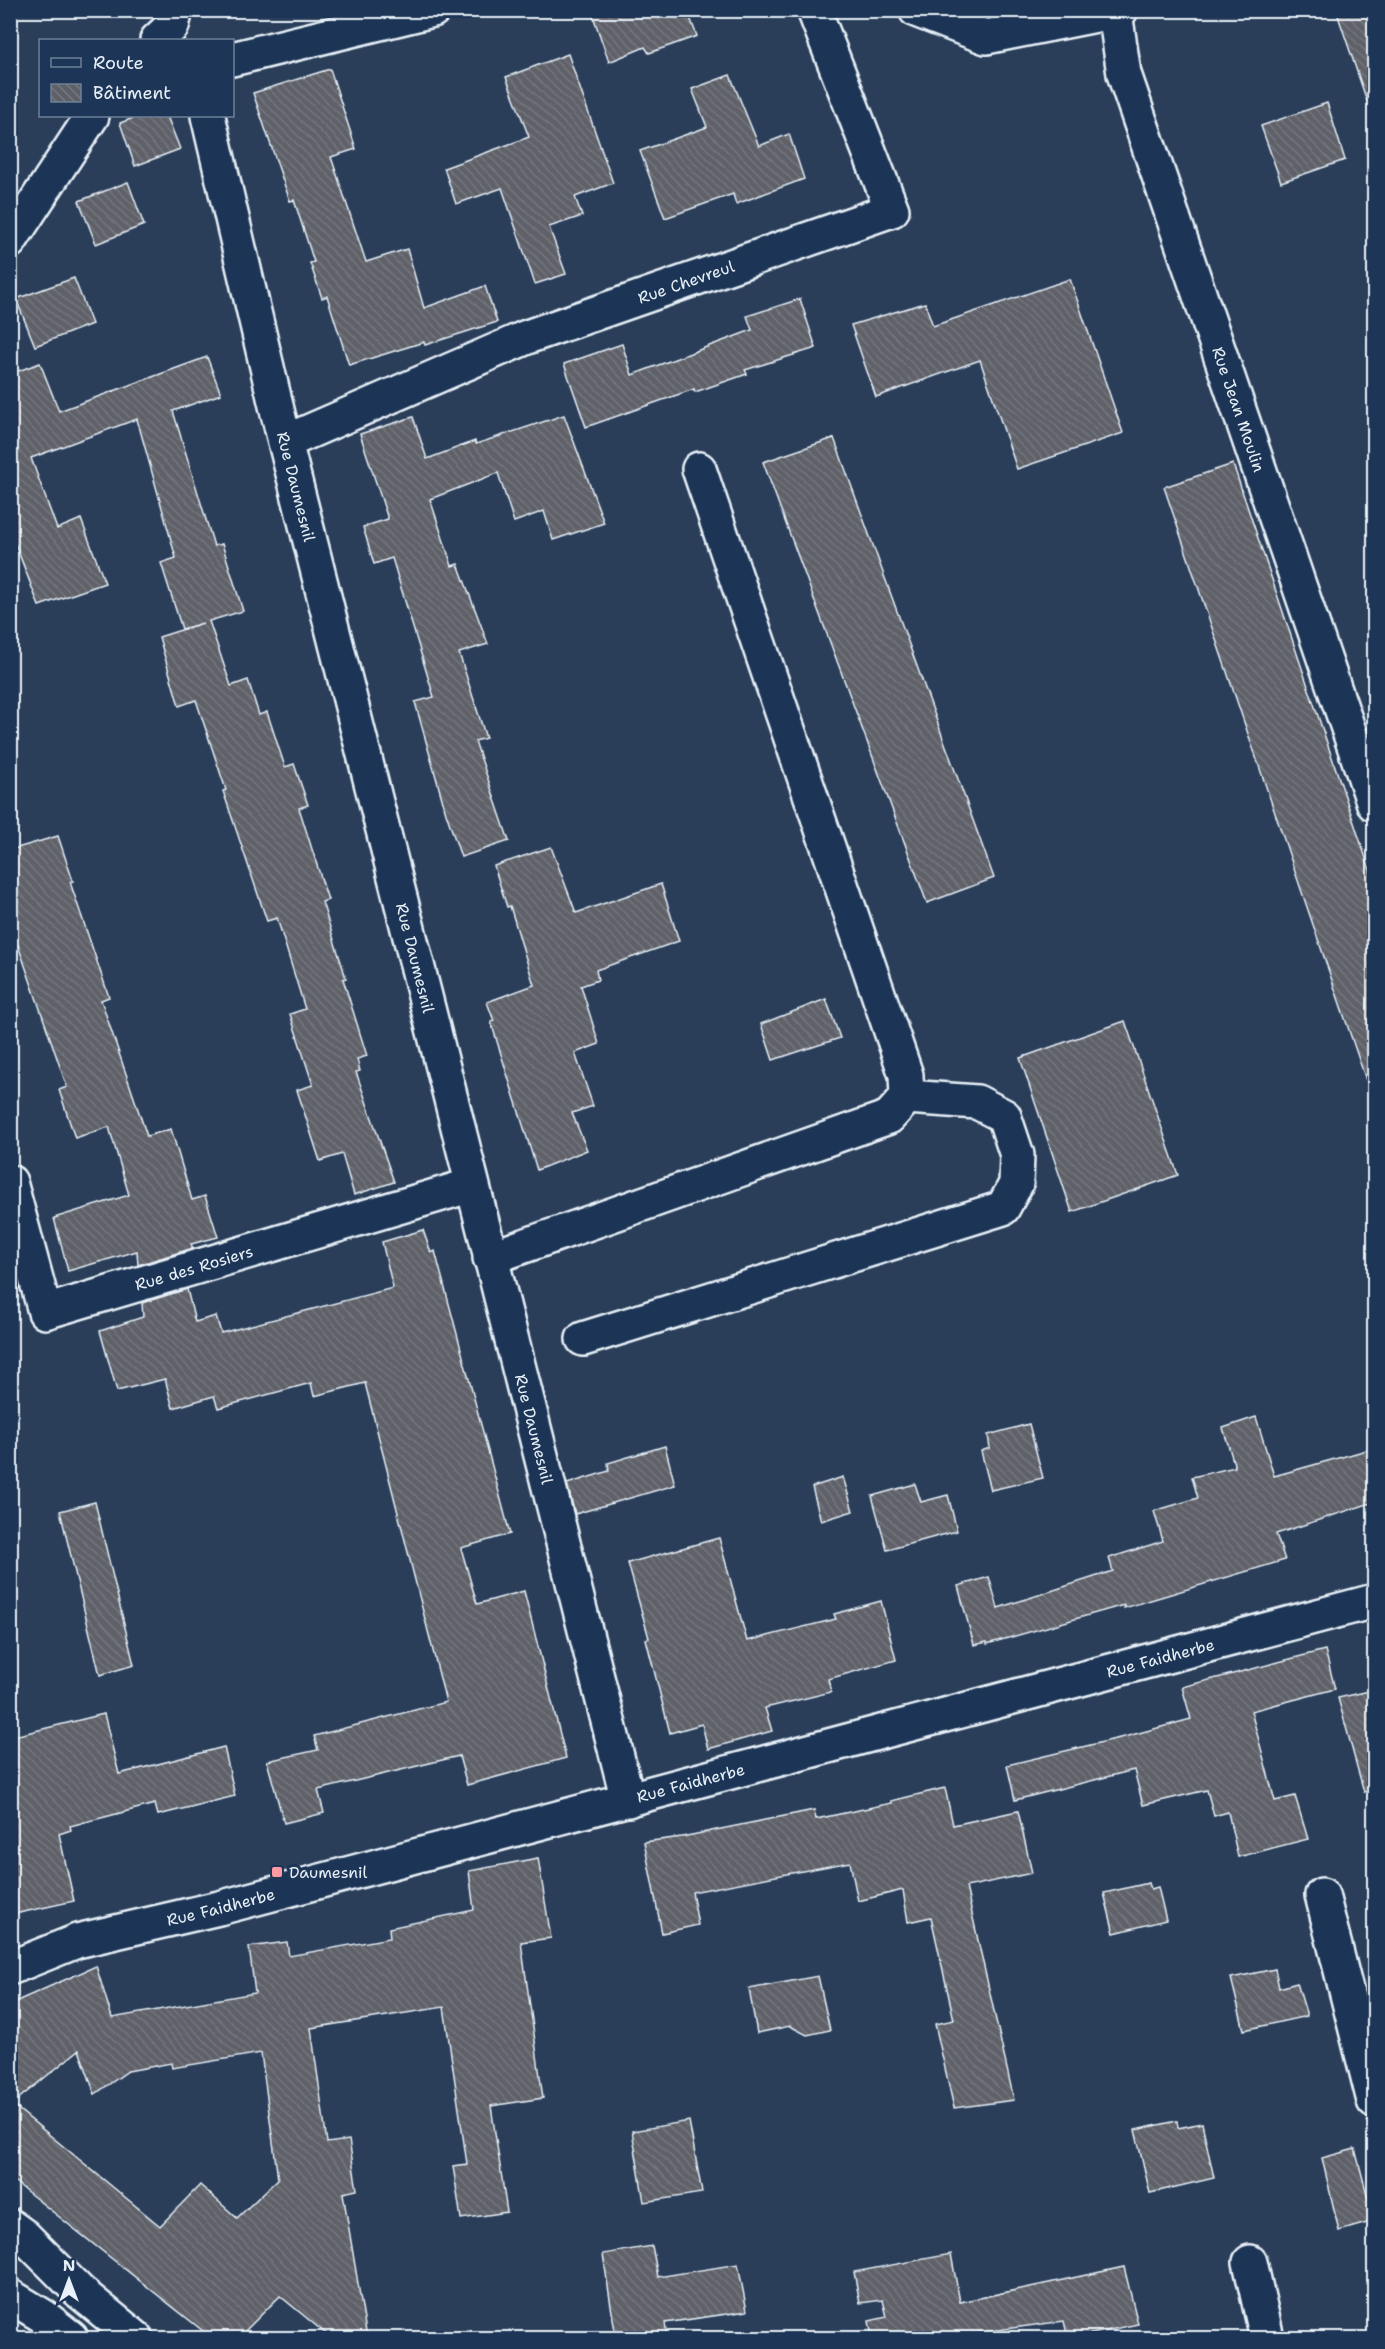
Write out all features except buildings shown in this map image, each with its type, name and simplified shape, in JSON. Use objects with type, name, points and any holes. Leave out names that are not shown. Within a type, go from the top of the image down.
[{"type":"street","points":[[234,59],[433,10]]},
{"type":"street","name":"Rue Chevreul","points":[[285,442],[527,337],[892,210],[814,10]]},
{"type":"street","points":[[916,10],[986,37],[1118,11]]},
{"type":"street","name":"Rue Jean Moulin","points":[[1118,11],[1124,74],[1374,804]]},
{"type":"street","points":[[10,241],[91,117]]},
{"type":"street","name":"Rue Daumesnil","points":[[208,117],[285,442],[628,1800]]},
{"type":"street","points":[[490,1258],[889,1117],[907,1097],[906,1075],[699,469]]},
{"type":"street","points":[[583,1339],[1004,1208],[1016,1184],[1017,1155],[1004,1116],[977,1102],[907,1097]]},
{"type":"street","name":"Rue des Rosiers","points":[[10,1182],[45,1312],[472,1185]]},
{"type":"street","name":"Rue Faidherbe","points":[[10,1968],[77,1941],[219,1908],[1374,1601]]},
{"type":"street","points":[[1322,1895],[1374,2102]]},
{"type":"street","points":[[10,2226],[24,2236],[80,2292],[136,2338]]},
{"type":"street","points":[[1250,2262],[1267,2338]]},
{"type":"street","points":[[10,2296],[43,2316],[70,2338]]},
{"type":"place","name":"Daumesnil","points":[[277,1872]]}]
